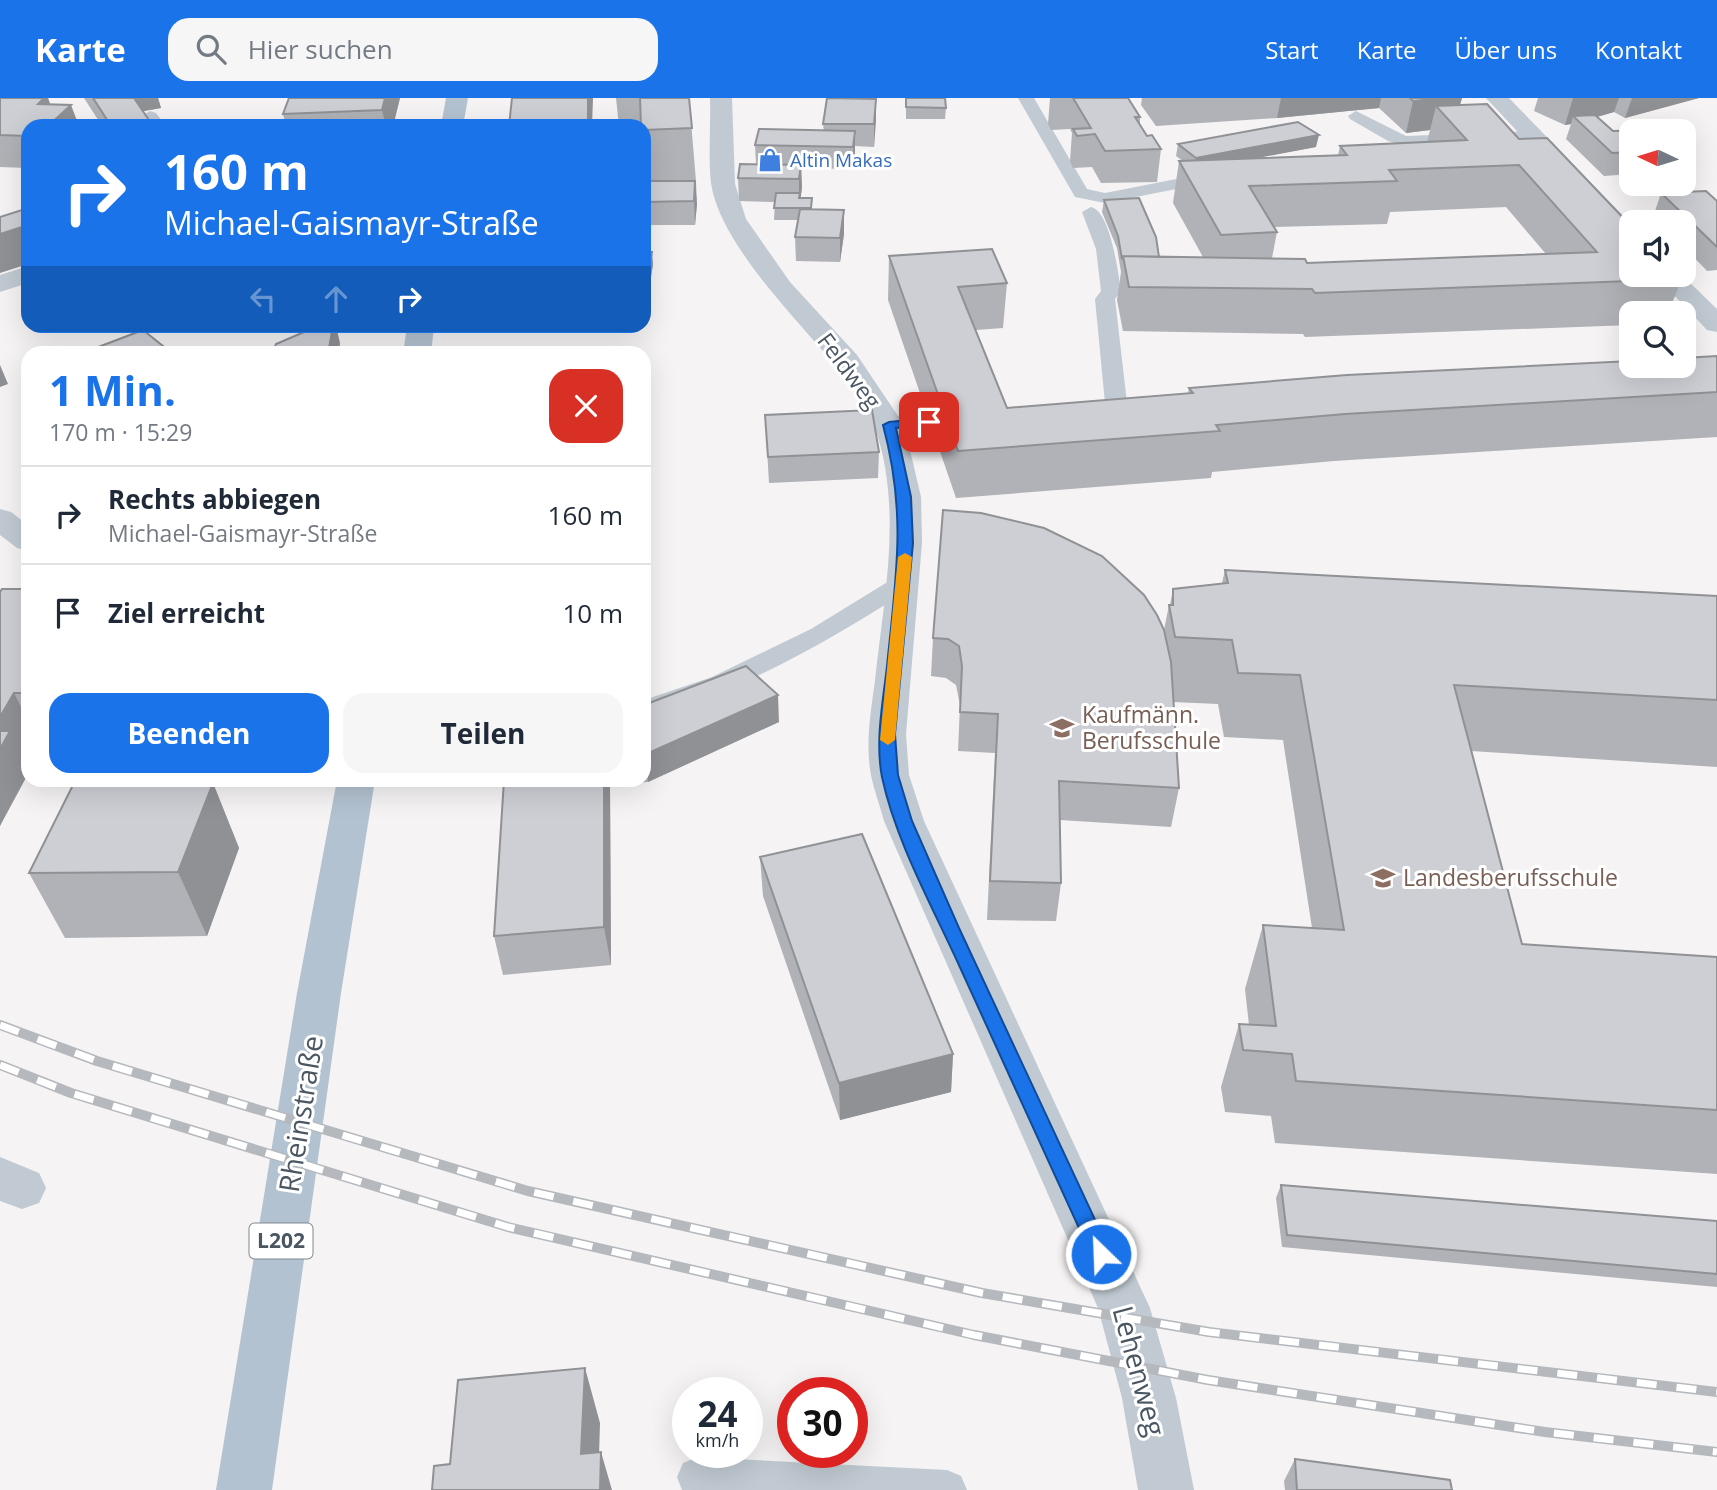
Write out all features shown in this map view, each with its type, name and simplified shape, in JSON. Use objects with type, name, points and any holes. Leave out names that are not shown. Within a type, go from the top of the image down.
[{"type":"main road","points":[[453,119],[457,98]]},
{"type":"main road","name":"Rheinstraße","points":[[244,1490],[319,993],[355,787]]},
{"type":"street","name":"Feldweg","points":[[721,98],[723,184],[734,219],[781,288],[847,361],[889,425],[905,497],[906,543],[887,734],[890,775],[904,821],[934,891],[1101,1254]]},
{"type":"street","points":[[1497,98],[1619,225]]},
{"type":"street","points":[[0,284],[21,276]]},
{"type":"street","points":[[1680,287],[1717,324]]},
{"type":"street","points":[[889,425],[929,422]]},
{"type":"street","points":[[0,519],[21,536]]},
{"type":"street","name":"Lehenweg","points":[[1101,1254],[1124,1308],[1147,1383],[1157,1426],[1166,1490]]},
{"type":"lane","points":[[1026,98],[1081,193],[1105,198],[1230,174]]},
{"type":"lane","points":[[1356,116],[1394,138],[1406,141],[1533,136]]},
{"type":"lane","points":[[1537,168],[1563,167]]},
{"type":"lane","points":[[1091,212],[1105,249],[1111,291],[1105,299],[1117,404]]},
{"type":"lane","points":[[651,707],[721,682],[820,635],[903,583]]},
{"type":"lane","points":[[697,1477],[947,1490]]},
{"type":"building","points":[[0,98],[44,98],[38,104],[71,105],[56,119],[21,119],[21,136],[0,135]]},
{"type":"building","points":[[93,98],[134,98],[148,119],[106,119]]},
{"type":"building","points":[[289,98],[385,98],[382,110],[283,114]]},
{"type":"building","points":[[512,98],[588,98],[588,119],[510,119]]},
{"type":"building","points":[[640,98],[689,98],[692,128],[651,130],[651,119],[641,119]]},
{"type":"building","points":[[827,98],[876,99],[874,124],[823,124]]},
{"type":"building","points":[[906,98],[945,98],[946,108],[906,107]]},
{"type":"building","points":[[1073,98],[1128,98],[1140,117],[1135,117],[1147,136],[1152,135],[1161,149],[1105,151],[1095,134],[1077,136],[1073,129],[1091,128]]},
{"type":"building","points":[[1410,98],[1443,98],[1413,101]]},
{"type":"building","points":[[1487,104],[1519,139],[1547,138],[1619,213],[1619,281],[1315,293],[1312,289],[1129,287],[1123,256],[1305,259],[1307,263],[1597,252],[1519,165],[1389,170],[1397,181],[1249,186],[1277,232],[1221,235],[1179,161],[1347,155],[1340,146],[1467,140],[1436,106]]},
{"type":"building","points":[[1595,115],[1613,131],[1619,131],[1619,153],[1612,153],[1573,116]]},
{"type":"building","points":[[1298,122],[1319,135],[1196,158],[1178,144]]},
{"type":"building","points":[[759,129],[855,131],[853,147],[755,145]]},
{"type":"building","points":[[740,164],[801,165],[799,179],[738,178]]},
{"type":"building","points":[[651,181],[695,181],[694,201],[651,202]]},
{"type":"building","points":[[1696,191],[1706,191],[1717,201],[1717,247],[1696,227],[1696,210],[1679,210],[1664,196],[1696,196]]},
{"type":"building","points":[[776,193],[800,193],[799,198],[812,198],[811,208],[774,208]]},
{"type":"building","points":[[1139,198],[1156,237],[1159,257],[1123,256],[1122,259],[1118,236],[1104,200]]},
{"type":"building","points":[[800,209],[844,210],[840,238],[795,237]]},
{"type":"building","points":[[21,210],[21,227],[0,234],[0,217]]},
{"type":"building","points":[[992,249],[1007,283],[958,287],[1007,408],[1193,393],[1189,388],[1347,375],[1619,362],[1619,378],[1696,378],[1696,357],[1717,356],[1717,392],[1345,414],[1216,425],[1220,431],[958,451],[889,256]]},
{"type":"building","points":[[135,333],[147,333],[163,346],[101,346]]},
{"type":"building","points":[[302,333],[332,333],[329,346],[275,346]]},
{"type":"building","points":[[872,410],[879,452],[768,457],[765,415]]},
{"type":"building","name":"Kaufmänn. Berufsschule","points":[[943,510],[981,513],[1044,528],[1102,556],[1144,595],[1164,630],[1171,662],[1179,788],[1059,781],[1061,883],[990,881],[998,714],[960,712],[962,666],[959,646],[948,639],[933,638]]},
{"type":"building","name":"Landesberufsschule","points":[[1225,570],[1717,596],[1717,700],[1454,685],[1522,944],[1717,957],[1717,1110],[1296,1081],[1292,1054],[1243,1050],[1239,1024],[1276,1026],[1263,925],[1344,930],[1300,675],[1238,673],[1232,640],[1175,637],[1169,605],[1173,605],[1173,589],[1228,583]]},
{"type":"building","points":[[2,589],[21,589],[21,693],[14,693],[0,717]]},
{"type":"building","points":[[746,666],[778,695],[651,752],[651,702]]},
{"type":"building","points":[[0,731],[10,731],[0,749]]},
{"type":"building","points":[[72,787],[211,787],[178,872],[29,873]]},
{"type":"building","points":[[504,787],[604,787],[604,927],[494,936]]},
{"type":"building","points":[[862,834],[953,1054],[839,1083],[760,857]]},
{"type":"building","points":[[1281,1185],[1717,1221],[1717,1274],[1287,1235]]},
{"type":"building","points":[[585,1368],[581,1454],[601,1452],[600,1490],[432,1490],[434,1466],[450,1464],[458,1380]]},
{"type":"building","points":[[1295,1459],[1450,1480],[1452,1490],[1297,1490]]},
{"type":"railway","points":[[0,1025],[97,1061],[528,1191],[982,1293],[1209,1332],[1717,1392]]},
{"type":"railway","points":[[0,1065],[71,1093],[508,1227],[974,1335],[1208,1380],[1545,1432],[1717,1452]]},
{"type":"slow traffic","points":[[888,740],[905,557]]},
{"type":"place","name":"Altin Makas","points":[[770,160]]},
{"type":"place","name":"Kaufmänn. Berufsschule","points":[[1062,728]]},
{"type":"place","name":"Landesberufsschule","points":[[1383,878]]},
{"type":"route","points":[[929,422],[889,425],[905,497],[906,543],[887,734],[890,775],[904,821],[951,928],[1101,1254]]}]
